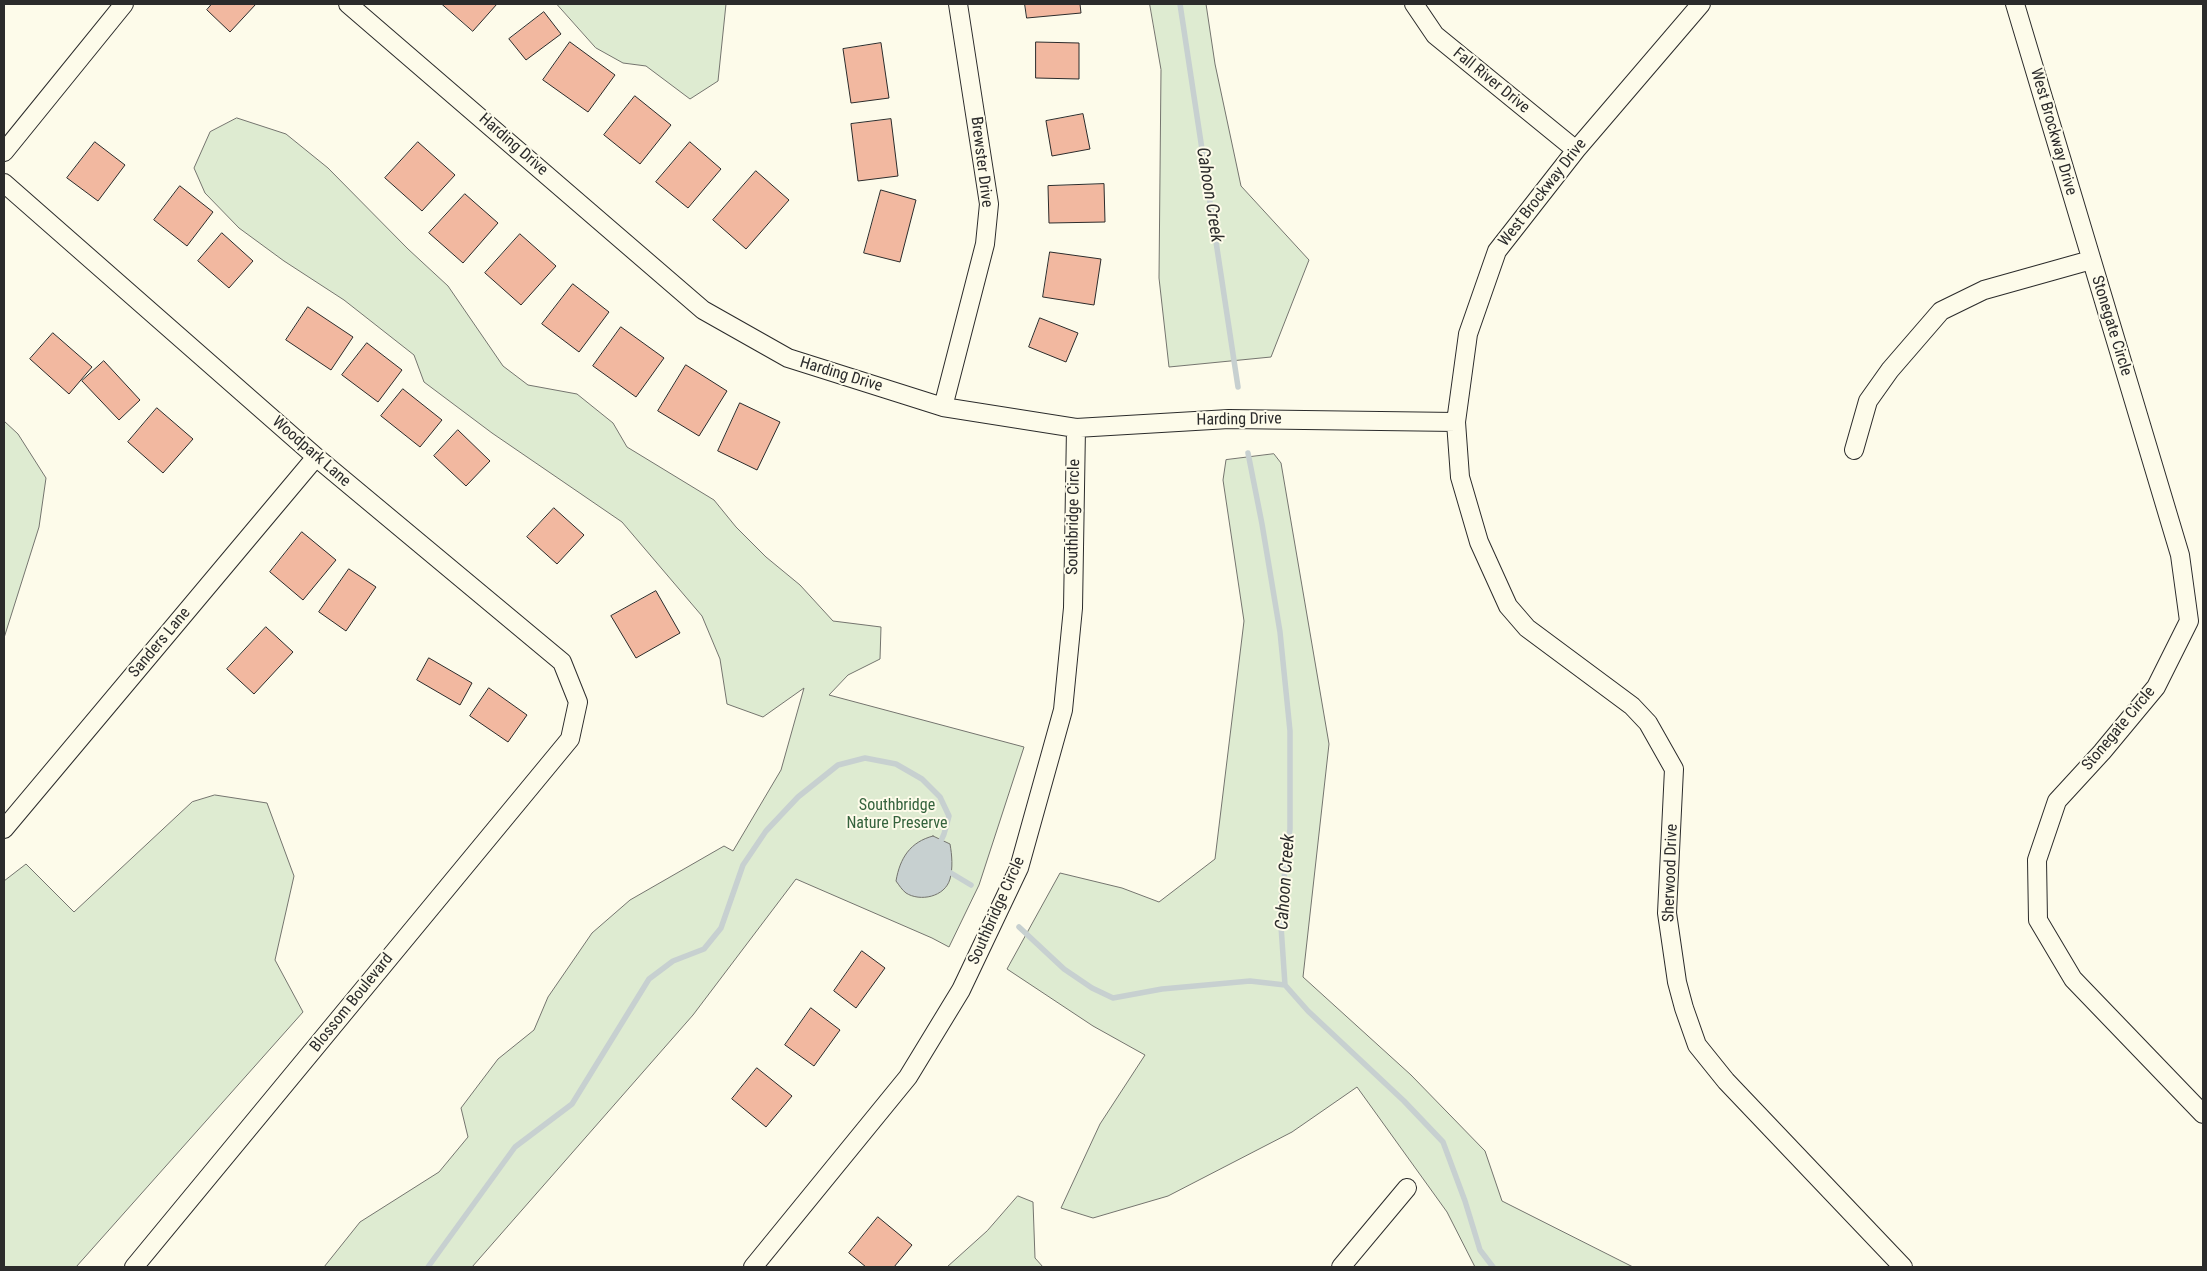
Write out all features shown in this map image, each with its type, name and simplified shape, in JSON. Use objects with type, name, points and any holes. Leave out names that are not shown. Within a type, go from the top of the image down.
[{"type":"street","points":[[4,152],[124,4]]},
{"type":"street","name":"Harding Drive","points":[[348,4],[703,310],[788,358],[944,407],[1076,428],[1229,419],[1456,422]]},
{"type":"street","name":"Brewster Drive","points":[[944,407],[985,244],[989,204],[958,4]]},
{"type":"street","name":"Fall River Drive","points":[[1414,4],[1435,35],[1576,150]]},
{"type":"street","name":"West Brockway Drive","points":[[1460,477],[1456,422],[1468,334],[1497,251],[1576,150],[1701,4]]},
{"type":"street","name":"West Brockway Drive","points":[[2015,4],[2091,260]]},
{"type":"street","name":"Woodpark Lane","points":[[4,183],[316,457],[562,662],[578,702],[570,739]]},
{"type":"street","points":[[1854,450],[1868,401],[1890,370],[1940,311],[1984,290],[2091,260]]},
{"type":"street","name":"Stonegate Circle","points":[[2091,260],[2180,555],[2189,621],[2156,687],[2057,802],[2037,860],[2038,920],[2073,979],[2203,1114]]},
{"type":"street","name":"Southbridge Circle","points":[[753,1267],[908,1077],[961,990],[1019,868],[1063,710],[1073,608],[1076,428]]},
{"type":"street","name":"Sanders Lane","points":[[4,829],[316,457]]},
{"type":"street","name":"Sherwood Drive","points":[[1460,477],[1479,542],[1508,606],[1527,628],[1632,706],[1648,723],[1674,769],[1667,913],[1677,982],[1697,1045],[1726,1081],[1903,1267]]},
{"type":"street","name":"Blossom Boulevard","points":[[134,1267],[570,739]]},
{"type":"street","points":[[1341,1267],[1407,1188]]},
{"type":"green space","points":[[557,4],[726,4],[718,81],[690,99],[646,66],[623,63],[596,48]]},
{"type":"green space","points":[[1150,4],[1206,4],[1215,64],[1241,186],[1309,260],[1271,357],[1169,367],[1159,278],[1161,70]]},
{"type":"green space","name":"Southbridge Nature Preserve","points":[[237,118],[286,134],[328,168],[408,249],[448,286],[503,366],[528,385],[577,394],[613,423],[627,447],[714,500],[736,527],[766,557],[800,585],[833,621],[881,627],[880,659],[848,675],[829,695],[1024,747],[979,885],[949,947],[796,879],[693,1015],[472,1267],[324,1267],[360,1222],[439,1172],[468,1137],[461,1108],[498,1059],[534,1030],[548,997],[592,933],[630,900],[724,846],[733,851],[781,770],[804,688],[763,717],[727,704],[720,659],[702,616],[622,522],[492,433],[424,382],[414,355],[344,300],[284,261],[239,228],[205,193],[194,168],[210,132]]},
{"type":"green space","points":[[4,421],[18,434],[46,478],[39,527],[4,638]]},
{"type":"green space","points":[[1274,454],[1281,463],[1329,744],[1303,977],[1411,1075],[1485,1151],[1502,1201],[1633,1267],[1475,1267],[1447,1212],[1357,1087],[1292,1132],[1168,1196],[1093,1218],[1061,1208],[1100,1124],[1145,1055],[1093,1026],[1007,969],[1060,873],[1122,888],[1159,902],[1215,859],[1244,621],[1223,480],[1226,460]]},
{"type":"green space","points":[[215,795],[267,803],[294,876],[275,960],[303,1012],[76,1267],[4,1267],[4,881],[26,864],[74,912],[192,802]]},
{"type":"green space","points":[[1018,1196],[1033,1202],[1035,1258],[1043,1267],[947,1267],[987,1231]]},
{"type":"shaded area","points":[[933,836],[950,844],[952,870],[950,879],[938,894],[925,897],[912,896],[905,892],[896,881],[900,865],[912,847],[918,842]]},
{"type":"building","points":[[212,4],[256,4],[230,32],[207,10]]},
{"type":"building","points":[[442,4],[497,4],[473,31]]},
{"type":"building","points":[[1025,4],[1080,4],[1081,13],[1027,18]]},
{"type":"building","points":[[544,12],[561,34],[526,60],[509,39]]},
{"type":"building","points":[[570,42],[615,75],[588,112],[543,80]]},
{"type":"building","points":[[1036,42],[1079,43],[1079,79],[1036,78]]},
{"type":"building","points":[[881,43],[889,98],[851,103],[843,49]]},
{"type":"building","points":[[635,96],[671,125],[640,164],[604,135]]},
{"type":"building","points":[[1083,114],[1090,149],[1052,156],[1046,121]]},
{"type":"building","points":[[891,119],[898,176],[858,181],[851,124]]},
{"type":"building","points":[[95,142],[125,165],[98,201],[67,178]]},
{"type":"building","points":[[418,142],[455,175],[422,211],[385,178]]},
{"type":"building","points":[[690,142],[721,169],[688,208],[656,182]]},
{"type":"building","points":[[756,171],[789,200],[746,249],[713,220]]},
{"type":"building","points":[[1104,184],[1105,222],[1049,223],[1048,186]]},
{"type":"building","points":[[180,186],[213,212],[187,246],[154,220]]},
{"type":"building","points":[[881,190],[916,200],[900,262],[864,253]]},
{"type":"building","points":[[465,194],[498,223],[463,263],[429,233]]},
{"type":"building","points":[[222,233],[253,261],[229,288],[198,261]]},
{"type":"building","points":[[520,234],[556,266],[521,305],[485,273]]},
{"type":"building","points":[[1050,252],[1101,259],[1094,305],[1043,297]]},
{"type":"building","points":[[573,284],[609,312],[579,352],[542,324]]},
{"type":"building","points":[[308,307],[353,337],[331,370],[286,340]]},
{"type":"building","points":[[1040,318],[1078,333],[1066,362],[1029,347]]},
{"type":"building","points":[[621,327],[664,358],[636,397],[593,366]]},
{"type":"building","points":[[53,333],[92,367],[69,394],[30,359]]},
{"type":"building","points":[[367,343],[402,370],[378,402],[342,375]]},
{"type":"building","points":[[104,361],[140,400],[119,420],[82,381]]},
{"type":"building","points":[[686,365],[727,391],[699,436],[658,411]]},
{"type":"building","points":[[403,389],[442,420],[420,447],[381,416]]},
{"type":"building","points":[[740,403],[780,422],[757,470],[718,451]]},
{"type":"building","points":[[157,408],[193,439],[163,473],[128,442]]},
{"type":"building","points":[[458,430],[490,461],[466,486],[434,456]]},
{"type":"building","points":[[554,508],[584,535],[557,564],[527,537]]},
{"type":"building","points":[[302,532],[336,560],[303,600],[270,572]]},
{"type":"building","points":[[349,569],[376,587],[346,631],[319,612]]},
{"type":"building","points":[[656,591],[680,633],[636,658],[611,616]]},
{"type":"building","points":[[266,627],[293,652],[254,694],[227,669]]},
{"type":"building","points":[[429,658],[472,683],[460,705],[417,680]]},
{"type":"building","points":[[489,688],[527,715],[508,742],[470,716]]},
{"type":"building","points":[[862,951],[885,968],[856,1008],[834,991]]},
{"type":"building","points":[[811,1008],[840,1030],[814,1066],[785,1045]]},
{"type":"building","points":[[757,1068],[792,1096],[766,1127],[732,1099]]},
{"type":"building","points":[[878,1217],[912,1245],[894,1267],[866,1267],[849,1253]]},
{"type":"waterway","name":"Cahoon Creek","points":[[1180,4],[1238,387]]},
{"type":"waterway","name":"Cahoon Creek","points":[[1248,453],[1280,632],[1290,731],[1290,829],[1280,911],[1285,985],[1308,1011],[1404,1101],[1443,1142],[1465,1201],[1480,1250],[1493,1267]]},
{"type":"waterway","points":[[428,1267],[515,1147],[572,1104],[649,979],[673,961],[704,949],[721,928],[743,865],[766,831],[798,797],[838,765],[865,758],[896,764],[922,779],[940,797],[949,816],[938,847]]},
{"type":"waterway","points":[[946,870],[971,885]]},
{"type":"waterway","points":[[1019,927],[1064,969],[1092,988],[1113,998],[1162,989],[1250,981],[1285,985]]}]
